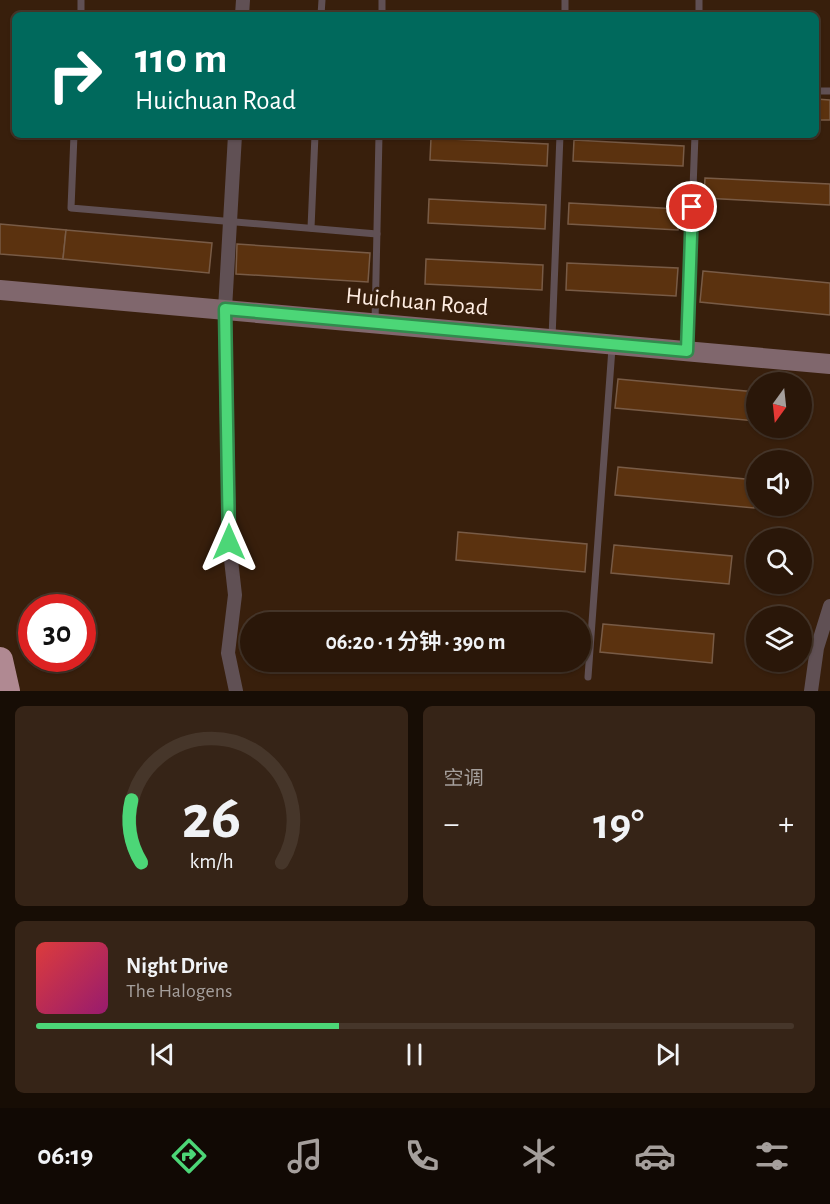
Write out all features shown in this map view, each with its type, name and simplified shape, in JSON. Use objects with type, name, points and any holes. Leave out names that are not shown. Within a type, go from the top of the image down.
[{"type":"highway","points":[[0,660],[7,691]]},
{"type":"street","points":[[235,138],[225,309],[229,542],[235,595],[228,653],[236,691]]},
{"type":"street","name":"Huichuan Road","points":[[0,290],[830,364]]},
{"type":"street","points":[[811,691],[817,648],[830,606]]},
{"type":"lane","points":[[74,138],[71,208],[377,234]]},
{"type":"lane","points":[[310,228],[315,138]]},
{"type":"lane","points":[[375,323],[379,138]]},
{"type":"lane","points":[[552,338],[560,138]]},
{"type":"lane","points":[[687,351],[695,138]]},
{"type":"lane","points":[[588,677],[612,344]]},
{"type":"building","points":[[819,99],[830,100],[830,120],[819,120]]},
{"type":"building","points":[[431,138],[548,144],[547,166],[430,160]]},
{"type":"building","points":[[574,140],[684,146],[683,166],[573,161]]},
{"type":"building","points":[[705,178],[830,184],[830,205],[704,198]]},
{"type":"building","points":[[429,199],[546,205],[545,229],[428,223]]},
{"type":"building","points":[[569,203],[679,209],[678,230],[568,224]]},
{"type":"building","points":[[0,224],[66,230],[63,259],[0,254]]},
{"type":"building","points":[[66,230],[212,243],[209,273],[63,259]]},
{"type":"building","points":[[237,244],[370,253],[368,282],[236,274]]},
{"type":"building","points":[[426,259],[543,265],[542,290],[425,284]]},
{"type":"building","points":[[567,263],[678,268],[676,296],[566,290]]},
{"type":"building","points":[[703,271],[830,283],[830,315],[700,302]]},
{"type":"building","points":[[618,379],[746,391],[746,420],[615,408]]},
{"type":"building","points":[[618,467],[746,479],[746,507],[615,495]]},
{"type":"building","points":[[458,532],[587,544],[585,572],[456,560]]},
{"type":"building","points":[[614,545],[732,556],[729,584],[611,573]]},
{"type":"building","points":[[603,624],[714,634],[712,663],[600,652]]},
{"type":"route","points":[[229,542],[230,486],[225,309],[687,351],[692,207]]}]
